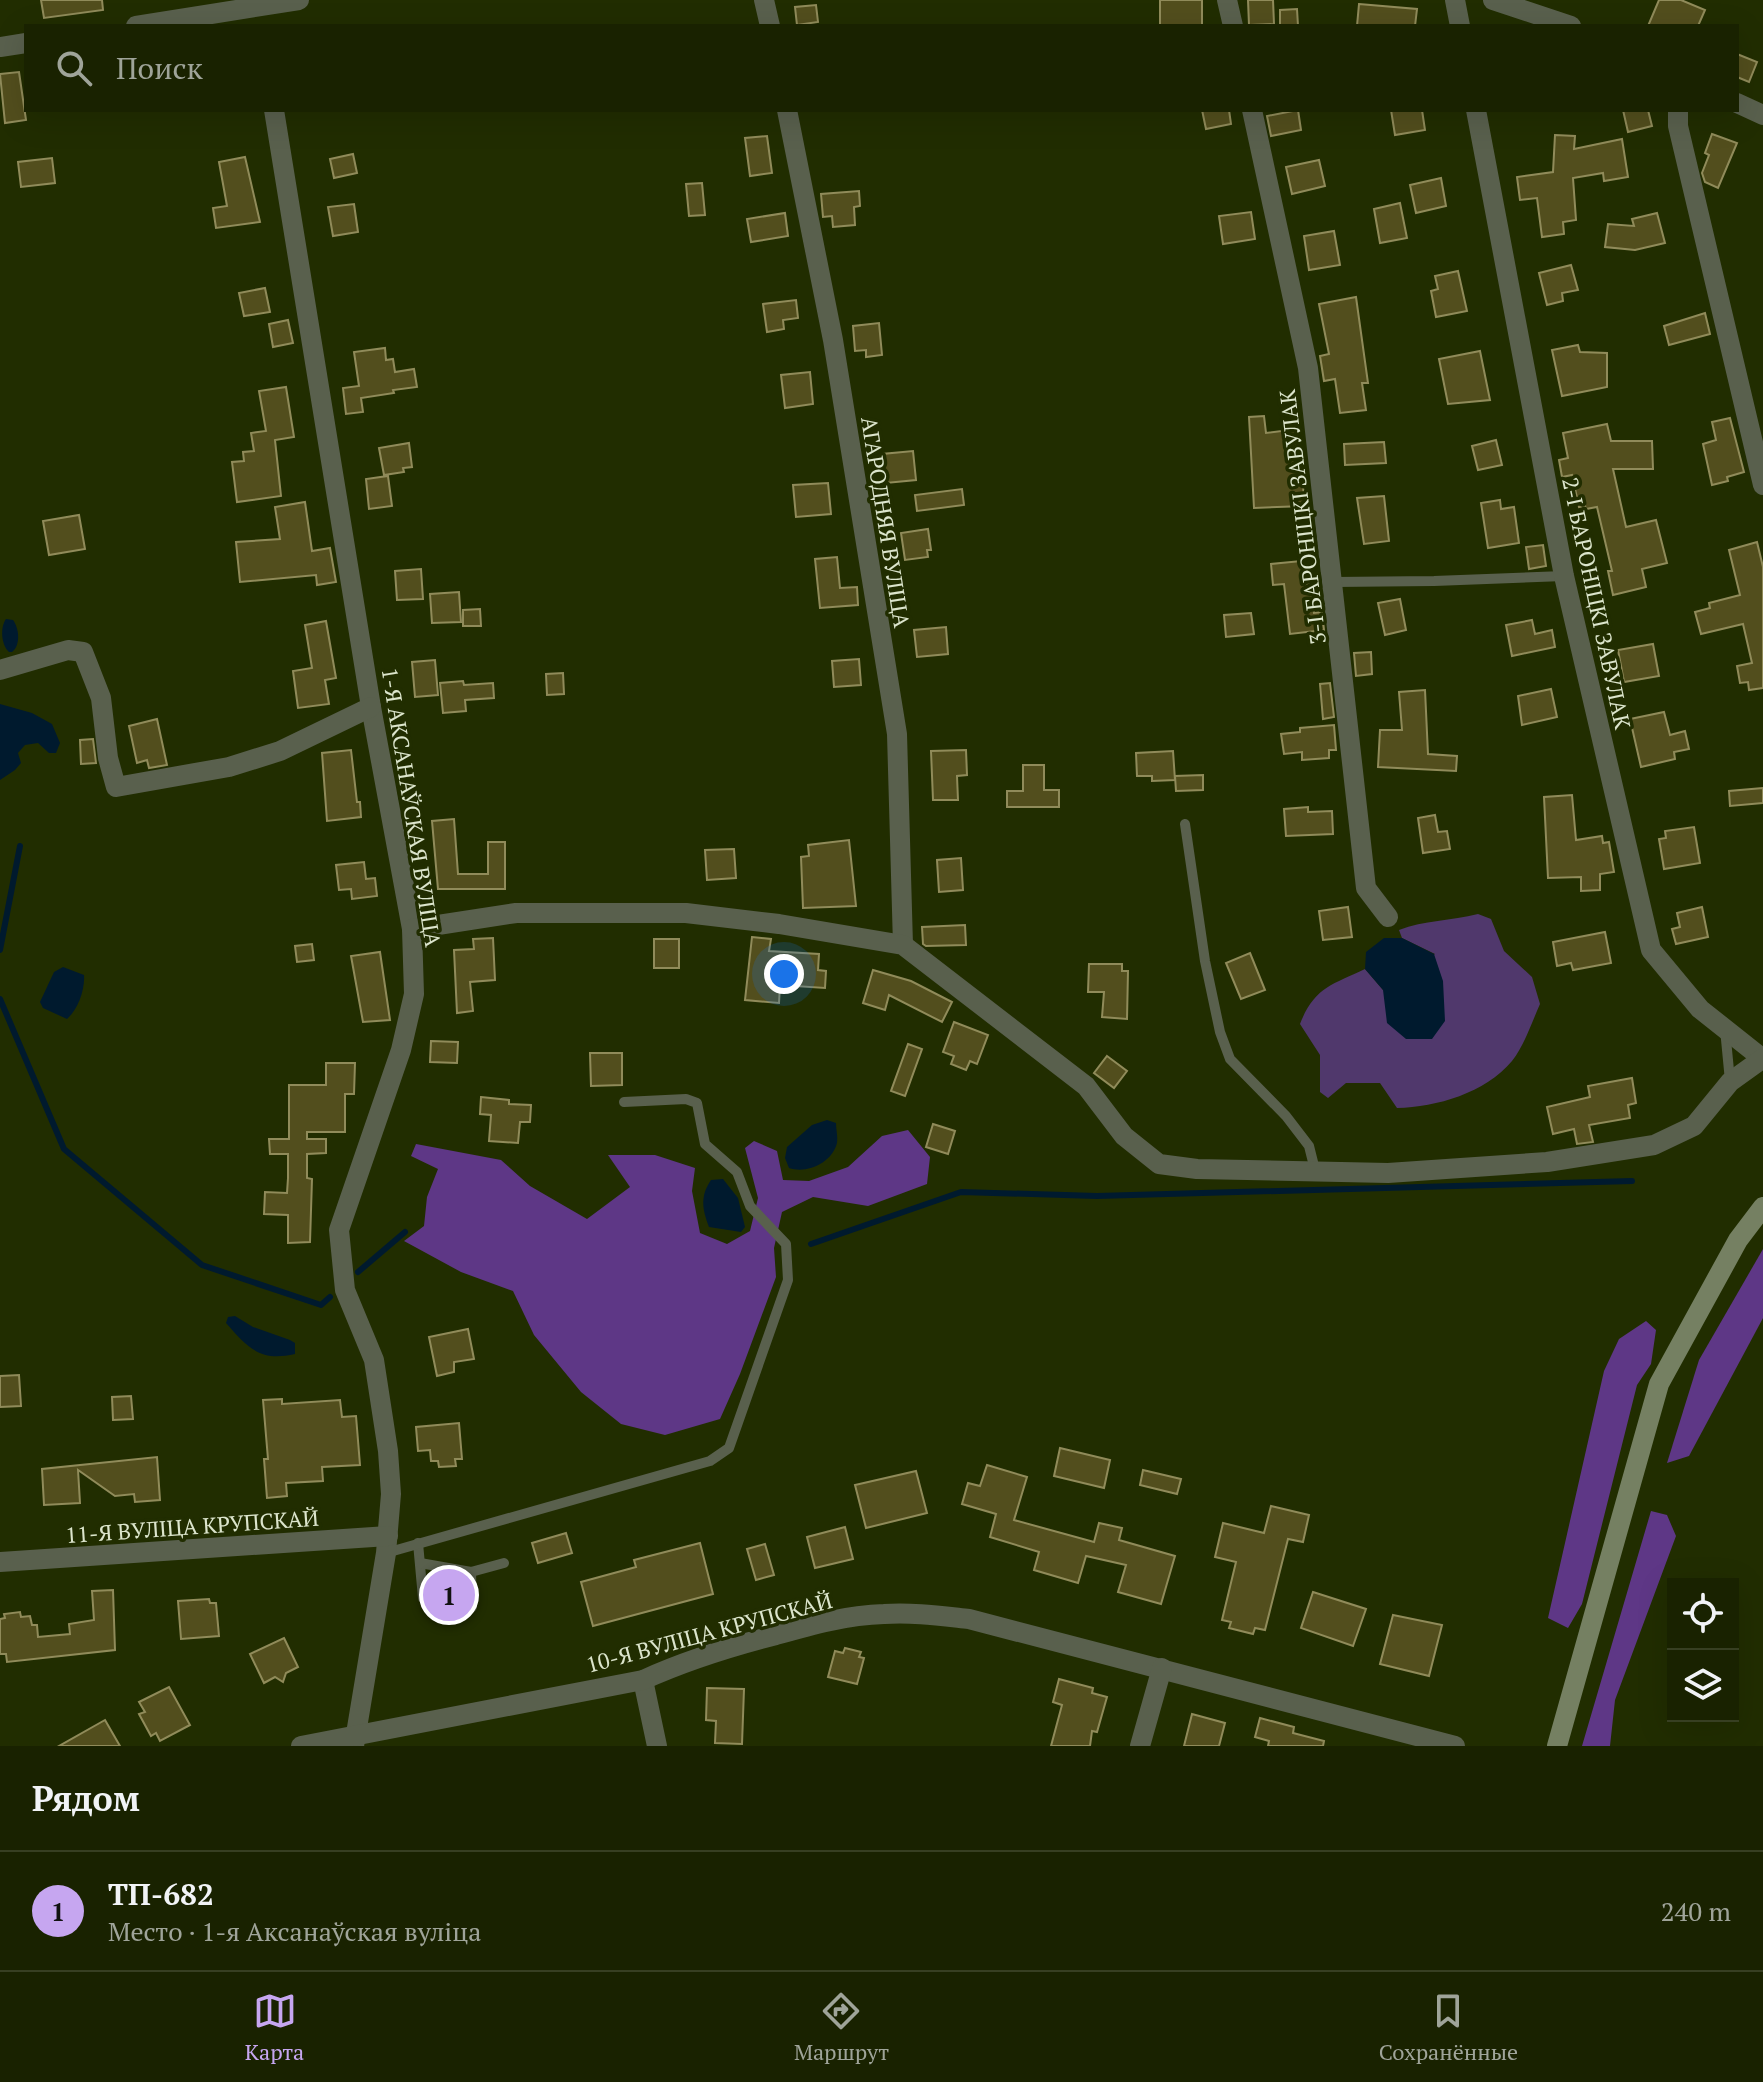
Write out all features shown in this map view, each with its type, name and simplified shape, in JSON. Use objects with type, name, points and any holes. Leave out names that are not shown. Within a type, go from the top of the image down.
[{"type":"main road","points":[[1557,1746],[1659,1384],[1738,1240],[1763,1207]]},
{"type":"street","points":[[152,24],[258,11],[299,0]]},
{"type":"street","points":[[764,0],[770,24]]},
{"type":"street","points":[[1227,0],[1233,24]]},
{"type":"street","points":[[1455,0],[1460,24]]},
{"type":"street","points":[[1493,0],[1565,24]]},
{"type":"street","points":[[0,47],[24,43]]},
{"type":"street","points":[[1739,104],[1763,115]]},
{"type":"street","name":"1-Я АКСАНАЎСКАЯ ВУЛІЦА","points":[[274,112],[371,707],[412,929],[414,994],[401,1050],[339,1230],[345,1290],[374,1360],[382,1402],[391,1494],[387,1544],[355,1741]]},
{"type":"street","name":"АГАРОДНЯЯ ВУЛІЦА","points":[[787,112],[833,340],[897,734],[903,945]]},
{"type":"street","name":"3-І БАРОНІЦКІ ЗАВУЛАК","points":[[1252,112],[1308,368],[1366,888],[1388,917]]},
{"type":"street","name":"2-І БАРОНІЦКІ ЗАВУЛАК","points":[[1476,112],[1564,576],[1651,950],[1700,1009],[1763,1059]]},
{"type":"street","points":[[1678,112],[1678,126],[1763,485]]},
{"type":"street","points":[[0,670],[68,650],[83,652],[101,698],[108,758],[116,787],[242,763],[280,751],[371,707]]},
{"type":"street","points":[[412,929],[516,913],[686,913],[779,924],[903,945],[1086,1086],[1124,1136],[1159,1164],[1197,1169],[1388,1173],[1531,1163],[1654,1145],[1694,1126],[1730,1082],[1763,1059]]},
{"type":"street","name":"11-Я ВУЛІЦА КРУПСКАЙ","points":[[0,1562],[387,1544]]},
{"type":"street","name":"10-Я ВУЛІЦА КРУПСКАЙ","points":[[301,1746],[355,1741],[643,1680],[686,1660],[735,1646],[820,1623],[881,1614],[969,1619],[1455,1746]]},
{"type":"street","points":[[1140,1746],[1162,1668]]},
{"type":"street","points":[[643,1680],[657,1746]]},
{"type":"lane","points":[[1334,582],[1564,576]]},
{"type":"lane","points":[[1185,824],[1205,961],[1220,1032],[1230,1059],[1286,1116],[1309,1146],[1315,1170]]},
{"type":"lane","points":[[1725,1029],[1730,1082]]},
{"type":"lane","points":[[387,1544],[418,1543],[710,1461],[729,1448],[788,1280],[786,1244],[750,1206],[737,1172],[705,1144],[697,1103],[686,1099],[624,1102]]},
{"type":"lane","points":[[418,1543],[423,1598]]},
{"type":"lane","points":[[420,1563],[471,1572],[504,1563]]},
{"type":"lane","points":[[471,1572],[472,1607]]},
{"type":"shaded area","points":[[1478,914],[1491,919],[1504,951],[1532,977],[1540,1004],[1512,1061],[1474,1090],[1428,1105],[1397,1108],[1380,1083],[1346,1083],[1328,1098],[1320,1092],[1320,1055],[1300,1024],[1311,1002],[1333,984],[1365,969],[1383,990],[1435,954],[1402,938],[1399,930]]},
{"type":"shaded area","points":[[908,1130],[930,1157],[927,1184],[868,1206],[813,1197],[782,1212],[774,1248],[776,1277],[720,1419],[665,1435],[621,1424],[581,1392],[534,1335],[513,1291],[461,1272],[404,1241],[424,1226],[427,1197],[438,1169],[411,1156],[416,1144],[501,1160],[530,1186],[587,1219],[630,1187],[608,1155],[655,1155],[695,1168],[692,1191],[700,1233],[727,1244],[750,1231],[758,1198],[745,1148],[754,1141],[777,1151],[783,1180],[809,1181],[848,1167],[882,1136]]},
{"type":"shaded area","points":[[1763,1249],[1763,1318],[1689,1456],[1667,1463],[1699,1360]]},
{"type":"shaded area","points":[[1646,1321],[1656,1330],[1651,1364],[1637,1385],[1582,1604],[1568,1628],[1548,1618],[1604,1371],[1619,1339]]},
{"type":"shaded area","points":[[1651,1511],[1667,1515],[1676,1536],[1615,1700],[1610,1746],[1582,1746]]},
{"type":"water","points":[[6,619],[13,620],[18,632],[17,645],[12,652],[6,649],[2,636]]},
{"type":"water","points":[[0,704],[32,713],[52,724],[60,743],[56,753],[49,753],[38,743],[25,745],[18,753],[21,763],[0,780]]},
{"type":"water","points":[[1384,938],[1402,938],[1434,954],[1443,981],[1445,1021],[1432,1039],[1406,1039],[1387,1023],[1383,990],[1365,969],[1366,952]]},
{"type":"water","points":[[63,967],[84,975],[80,999],[67,1019],[43,1008],[40,1002],[54,972]]},
{"type":"water","points":[[827,1120],[836,1123],[837,1143],[830,1156],[811,1168],[789,1168],[785,1158],[787,1147],[812,1125]]},
{"type":"water","points":[[723,1179],[738,1198],[745,1227],[741,1232],[709,1227],[703,1203],[705,1192],[711,1180]]},
{"type":"water","points":[[235,1316],[253,1327],[295,1343],[295,1354],[273,1356],[248,1346],[226,1323],[228,1317]]},
{"type":"building","points":[[41,0],[102,0],[103,10],[44,18]]},
{"type":"building","points":[[1160,0],[1202,0],[1202,24],[1160,24]]},
{"type":"building","points":[[1248,0],[1273,0],[1274,24],[1249,24]]},
{"type":"building","points":[[1659,0],[1681,0],[1705,10],[1699,24],[1649,24]]},
{"type":"building","points":[[1359,4],[1417,9],[1415,24],[1357,24]]},
{"type":"building","points":[[816,5],[818,22],[797,24],[795,7]]},
{"type":"building","points":[[1297,9],[1298,24],[1280,24],[1280,10]]},
{"type":"building","points":[[1739,55],[1757,62],[1749,82],[1739,78]]},
{"type":"building","points":[[19,72],[26,120],[5,123],[0,74]]},
{"type":"building","points":[[1202,112],[1229,112],[1231,124],[1206,129]]},
{"type":"building","points":[[1298,112],[1301,130],[1271,136],[1267,116]]},
{"type":"building","points":[[1391,112],[1422,112],[1425,130],[1395,135]]},
{"type":"building","points":[[1623,112],[1648,112],[1652,126],[1628,132]]},
{"type":"building","points":[[1712,134],[1737,143],[1718,188],[1705,182],[1702,173]]},
{"type":"building","points":[[1555,135],[1575,136],[1574,149],[1622,139],[1628,177],[1604,181],[1603,173],[1573,178],[1576,220],[1563,222],[1564,234],[1542,237],[1537,198],[1520,200],[1517,177],[1553,172]]},
{"type":"building","points":[[767,136],[772,173],[750,176],[745,138]]},
{"type":"building","points":[[353,154],[357,173],[334,178],[330,159]]},
{"type":"building","points":[[245,157],[260,222],[216,228],[213,208],[227,206],[219,162]]},
{"type":"building","points":[[52,158],[55,183],[21,187],[18,162]]},
{"type":"building","points":[[1319,160],[1325,186],[1292,194],[1286,167]]},
{"type":"building","points":[[1441,178],[1446,206],[1416,213],[1410,185]]},
{"type":"building","points":[[702,183],[705,215],[689,216],[686,184]]},
{"type":"building","points":[[859,191],[860,206],[854,207],[855,225],[833,227],[832,216],[823,217],[821,194]]},
{"type":"building","points":[[1400,203],[1407,238],[1380,243],[1374,209]]},
{"type":"building","points":[[354,204],[358,232],[333,236],[328,207]]},
{"type":"building","points":[[1251,212],[1255,239],[1223,244],[1219,216]]},
{"type":"building","points":[[785,213],[788,236],[751,242],[747,219]]},
{"type":"building","points":[[1657,213],[1665,243],[1635,250],[1605,247],[1608,224],[1634,226],[1632,219]]},
{"type":"building","points":[[1334,231],[1340,265],[1309,270],[1304,236]]},
{"type":"building","points":[[1571,265],[1578,290],[1562,293],[1563,301],[1547,305],[1539,273]]},
{"type":"building","points":[[1458,271],[1467,311],[1436,317],[1431,291],[1438,289],[1435,276]]},
{"type":"building","points":[[265,288],[270,312],[244,316],[239,293]]},
{"type":"building","points":[[1356,297],[1368,383],[1362,383],[1366,410],[1340,413],[1335,379],[1324,381],[1320,356],[1329,354],[1319,304]]},
{"type":"building","points":[[796,300],[798,318],[783,320],[784,329],[767,332],[763,304]]},
{"type":"building","points":[[1705,313],[1710,334],[1669,345],[1664,326]]},
{"type":"building","points":[[288,320],[293,343],[273,347],[269,324]]},
{"type":"building","points":[[879,323],[882,355],[866,357],[866,350],[855,351],[853,326]]},
{"type":"building","points":[[1578,345],[1580,352],[1607,353],[1607,387],[1562,396],[1552,350]]},
{"type":"building","points":[[385,348],[386,360],[393,359],[395,372],[414,369],[417,387],[361,398],[363,412],[346,414],[343,388],[359,386],[354,352]]},
{"type":"building","points":[[1480,351],[1490,400],[1448,404],[1439,359]]},
{"type":"building","points":[[810,372],[813,404],[785,408],[781,375]]},
{"type":"building","points":[[286,387],[294,437],[275,440],[281,496],[237,502],[232,462],[244,461],[243,452],[254,451],[251,433],[266,431],[259,391]]},
{"type":"building","points":[[1264,416],[1266,433],[1297,429],[1305,506],[1254,508],[1249,417]]},
{"type":"building","points":[[1730,418],[1744,472],[1712,485],[1703,444],[1716,440],[1712,422]]},
{"type":"building","points":[[1607,424],[1611,441],[1652,441],[1653,469],[1613,469],[1626,527],[1656,520],[1667,563],[1642,569],[1646,587],[1613,595],[1608,571],[1612,571],[1597,507],[1579,507],[1572,475],[1562,477],[1559,460],[1568,458],[1563,433]]},
{"type":"building","points":[[1496,440],[1502,465],[1478,470],[1472,446]]},
{"type":"building","points":[[1384,442],[1386,463],[1345,465],[1344,444]]},
{"type":"building","points":[[409,443],[412,467],[403,468],[404,472],[384,475],[379,448]]},
{"type":"building","points":[[913,451],[916,480],[886,483],[882,454]]},
{"type":"building","points":[[388,476],[392,506],[369,509],[366,479]]},
{"type":"building","points":[[828,483],[831,514],[796,517],[793,485]]},
{"type":"building","points":[[962,489],[964,505],[917,511],[915,495]]},
{"type":"building","points":[[1384,496],[1389,541],[1364,544],[1357,498]]},
{"type":"building","points":[[1500,500],[1501,509],[1514,507],[1519,543],[1488,548],[1481,503]]},
{"type":"building","points":[[305,502],[312,551],[330,548],[336,582],[317,585],[316,575],[240,582],[236,542],[280,539],[275,507]]},
{"type":"building","points":[[79,515],[85,549],[49,555],[43,521]]},
{"type":"building","points":[[928,529],[931,550],[927,550],[928,557],[905,560],[901,533]]},
{"type":"building","points":[[1757,542],[1763,567],[1763,688],[1749,690],[1748,682],[1740,683],[1737,666],[1752,663],[1743,624],[1701,634],[1695,612],[1710,608],[1709,603],[1740,595],[1729,550]]},
{"type":"building","points":[[1543,545],[1546,566],[1529,569],[1526,547]]},
{"type":"building","points":[[837,557],[840,588],[857,587],[858,605],[820,608],[815,559]]},
{"type":"building","points":[[1301,561],[1304,584],[1310,583],[1314,613],[1322,612],[1324,630],[1290,634],[1284,584],[1273,585],[1271,564]]},
{"type":"building","points":[[421,569],[423,599],[397,600],[395,571]]},
{"type":"building","points":[[459,592],[461,622],[432,623],[430,594]]},
{"type":"building","points":[[1400,599],[1406,630],[1385,635],[1378,603]]},
{"type":"building","points":[[480,609],[481,626],[463,626],[463,610]]},
{"type":"building","points":[[1251,613],[1254,634],[1226,637],[1224,615]]},
{"type":"building","points":[[1532,620],[1535,634],[1552,630],[1555,647],[1512,656],[1506,625]]},
{"type":"building","points":[[326,621],[336,678],[325,680],[329,704],[298,708],[293,671],[312,668],[305,625]]},
{"type":"building","points":[[946,627],[948,654],[917,657],[914,630]]},
{"type":"building","points":[[1653,644],[1659,676],[1624,682],[1618,650]]},
{"type":"building","points":[[1371,652],[1372,674],[1356,676],[1354,653]]},
{"type":"building","points":[[859,659],[861,685],[834,687],[832,661]]},
{"type":"building","points":[[435,660],[438,695],[415,697],[412,662]]},
{"type":"building","points":[[563,673],[564,694],[547,695],[546,674]]},
{"type":"building","points":[[463,681],[464,685],[493,683],[494,698],[465,700],[466,711],[443,713],[440,683]]},
{"type":"building","points":[[1330,683],[1334,717],[1323,719],[1320,684]]},
{"type":"building","points":[[1551,689],[1557,717],[1522,725],[1518,696]]},
{"type":"building","points":[[1425,690],[1428,754],[1457,756],[1456,771],[1378,767],[1380,730],[1402,730],[1399,692]]},
{"type":"building","points":[[1664,712],[1670,735],[1685,731],[1689,749],[1674,752],[1675,759],[1641,767],[1630,719]]},
{"type":"building","points":[[157,719],[167,765],[149,768],[147,760],[137,763],[129,726]]},
{"type":"building","points":[[1334,725],[1336,750],[1329,750],[1329,758],[1302,760],[1302,752],[1284,754],[1281,734],[1300,732],[1300,728]]},
{"type":"building","points":[[93,739],[96,763],[81,764],[80,740]]},
{"type":"building","points":[[351,750],[361,817],[327,821],[322,753]]},
{"type":"building","points":[[966,750],[967,775],[957,776],[958,800],[933,800],[931,751]]},
{"type":"building","points":[[1173,751],[1175,780],[1152,781],[1152,776],[1137,776],[1136,753]]},
{"type":"building","points":[[1023,765],[1044,765],[1044,790],[1059,790],[1059,807],[1007,807],[1007,791],[1023,791]]},
{"type":"building","points":[[1203,775],[1203,790],[1176,791],[1175,776]]},
{"type":"building","points":[[1763,788],[1763,803],[1730,806],[1729,791]]},
{"type":"building","points":[[1572,795],[1576,840],[1602,836],[1603,843],[1609,842],[1614,872],[1600,874],[1600,890],[1581,891],[1581,877],[1548,878],[1544,797]]},
{"type":"building","points":[[1308,807],[1308,812],[1332,811],[1333,834],[1286,836],[1284,809]]},
{"type":"building","points":[[1435,815],[1438,832],[1447,831],[1450,849],[1423,853],[1418,818]]},
{"type":"building","points":[[454,819],[458,874],[488,874],[488,842],[505,842],[505,889],[438,889],[432,821]]},
{"type":"building","points":[[1694,827],[1700,863],[1664,869],[1659,839],[1666,838],[1665,831]]},
{"type":"building","points":[[849,840],[856,906],[803,908],[801,857],[809,856],[808,845]]},
{"type":"building","points":[[734,849],[736,878],[707,880],[705,850]]},
{"type":"building","points":[[961,858],[963,890],[939,892],[937,860]]},
{"type":"building","points":[[364,862],[366,879],[375,878],[377,896],[352,899],[351,889],[339,890],[336,865]]},
{"type":"building","points":[[1348,907],[1352,937],[1323,940],[1319,911]]},
{"type":"building","points":[[1702,907],[1708,937],[1676,944],[1672,929],[1680,927],[1677,913]]},
{"type":"building","points":[[965,925],[966,945],[923,944],[922,927]]},
{"type":"building","points":[[1605,932],[1611,963],[1573,970],[1571,963],[1557,966],[1553,942]]},
{"type":"building","points":[[752,937],[771,939],[769,951],[819,954],[818,970],[826,971],[825,988],[780,985],[779,1003],[745,1000]]},
{"type":"building","points":[[493,938],[495,980],[470,982],[473,1011],[457,1013],[454,950],[474,949],[473,939]]},
{"type":"building","points":[[654,939],[679,939],[679,968],[654,968]]},
{"type":"building","points":[[312,944],[314,960],[297,962],[295,946]]},
{"type":"building","points":[[380,952],[390,1020],[363,1022],[351,956]]},
{"type":"building","points":[[1250,953],[1265,990],[1241,999],[1226,963]]},
{"type":"building","points":[[1089,964],[1122,964],[1122,971],[1128,971],[1127,1019],[1102,1017],[1104,992],[1088,992]]},
{"type":"building","points":[[873,970],[911,981],[952,1002],[942,1022],[889,995],[885,1010],[863,1003]]},
{"type":"building","points":[[954,1022],[988,1035],[977,1064],[970,1061],[966,1070],[951,1064],[954,1056],[943,1052]]},
{"type":"building","points":[[431,1041],[458,1042],[457,1063],[430,1062]]},
{"type":"building","points":[[908,1044],[922,1049],[905,1096],[891,1091]]},
{"type":"building","points":[[590,1053],[622,1053],[622,1085],[591,1086]]},
{"type":"building","points":[[1107,1056],[1127,1071],[1114,1088],[1094,1073]]},
{"type":"building","points":[[326,1063],[355,1063],[354,1094],[345,1094],[345,1132],[307,1132],[307,1139],[326,1139],[326,1153],[307,1154],[307,1178],[312,1179],[310,1242],[288,1243],[288,1215],[264,1214],[265,1192],[287,1193],[288,1178],[288,1154],[270,1154],[269,1139],[289,1139],[289,1085],[326,1085]]},
{"type":"building","points":[[1632,1078],[1636,1103],[1628,1105],[1630,1118],[1589,1125],[1593,1142],[1577,1144],[1574,1129],[1553,1134],[1547,1107],[1590,1097],[1588,1086]]},
{"type":"building","points":[[481,1097],[509,1100],[509,1104],[531,1105],[530,1122],[520,1122],[518,1143],[489,1141],[491,1115],[480,1114]]},
{"type":"building","points":[[933,1124],[955,1131],[948,1154],[926,1147]]},
{"type":"building","points":[[468,1329],[474,1359],[454,1362],[454,1372],[437,1376],[429,1337]]},
{"type":"building","points":[[19,1375],[21,1406],[0,1407],[0,1376]]},
{"type":"building","points":[[131,1396],[133,1419],[113,1420],[112,1397]]},
{"type":"building","points":[[282,1399],[282,1404],[340,1400],[342,1417],[356,1416],[360,1465],[322,1467],[323,1481],[286,1483],[287,1496],[267,1498],[264,1459],[268,1459],[263,1400]]},
{"type":"building","points":[[459,1423],[462,1459],[455,1459],[456,1466],[439,1467],[438,1461],[431,1461],[430,1450],[418,1451],[416,1427]]},
{"type":"building","points":[[1060,1448],[1110,1460],[1104,1488],[1054,1476]]},
{"type":"building","points":[[157,1457],[160,1500],[135,1502],[134,1494],[115,1496],[78,1470],[80,1503],[44,1505],[42,1469]]},
{"type":"building","points":[[987,1465],[1027,1477],[1014,1520],[1094,1542],[1099,1523],[1122,1528],[1119,1540],[1175,1556],[1161,1604],[1118,1592],[1126,1565],[1086,1556],[1078,1583],[1034,1570],[1039,1552],[990,1537],[996,1514],[962,1504],[968,1483],[980,1486]]},
{"type":"building","points":[[1143,1470],[1181,1479],[1177,1494],[1140,1485]]},
{"type":"building","points":[[916,1471],[927,1513],[866,1528],[855,1485]]},
{"type":"building","points":[[1271,1506],[1309,1515],[1303,1542],[1288,1539],[1265,1630],[1255,1628],[1253,1634],[1229,1628],[1231,1622],[1222,1620],[1236,1562],[1215,1557],[1223,1523],[1264,1533]]},
{"type":"building","points":[[845,1527],[853,1559],[815,1568],[807,1537]]},
{"type":"building","points":[[566,1533],[572,1553],[538,1563],[532,1543]]},
{"type":"building","points":[[700,1543],[713,1594],[593,1626],[581,1582],[636,1567],[634,1560]]},
{"type":"building","points":[[765,1544],[774,1575],[756,1580],[747,1549]]},
{"type":"building","points":[[439,1583],[461,1585],[459,1607],[437,1605]]},
{"type":"building","points":[[113,1590],[115,1650],[7,1662],[6,1654],[0,1654],[0,1619],[5,1618],[4,1614],[20,1612],[21,1617],[30,1616],[32,1625],[37,1625],[38,1637],[70,1634],[69,1624],[94,1620],[92,1591]]},
{"type":"building","points":[[1313,1592],[1366,1609],[1353,1646],[1301,1628]]},
{"type":"building","points":[[209,1599],[210,1603],[216,1603],[219,1636],[181,1639],[178,1601]]},
{"type":"building","points":[[1393,1615],[1442,1625],[1429,1676],[1380,1664]]},
{"type":"building","points":[[284,1638],[298,1667],[286,1673],[283,1682],[275,1677],[264,1683],[250,1654]]},
{"type":"building","points":[[845,1648],[861,1652],[859,1657],[864,1658],[857,1684],[828,1677],[835,1651],[843,1653]]},
{"type":"building","points":[[1059,1679],[1093,1688],[1092,1693],[1107,1697],[1097,1732],[1092,1731],[1090,1746],[1051,1746],[1062,1705],[1053,1702]]},
{"type":"building","points":[[169,1687],[190,1725],[160,1741],[156,1733],[151,1736],[139,1714],[145,1712],[139,1702]]},
{"type":"building","points":[[707,1688],[744,1689],[742,1744],[715,1743],[716,1721],[706,1720]]},
{"type":"building","points":[[1192,1714],[1225,1723],[1219,1746],[1184,1746]]},
{"type":"building","points":[[1260,1718],[1294,1727],[1293,1733],[1324,1741],[1323,1746],[1268,1746],[1269,1741],[1255,1737]]},
{"type":"building","points":[[105,1720],[120,1746],[59,1746]]},
{"type":"waterway","points":[[0,950],[20,846]]},
{"type":"waterway","points":[[0,999],[64,1149],[202,1265],[321,1305],[330,1297]]},
{"type":"waterway","points":[[811,1244],[961,1192],[1097,1196],[1632,1181]]},
{"type":"waterway","points":[[358,1272],[405,1232]]},
{"type":"place","name":"ТП-682","points":[[449,1595]]}]
